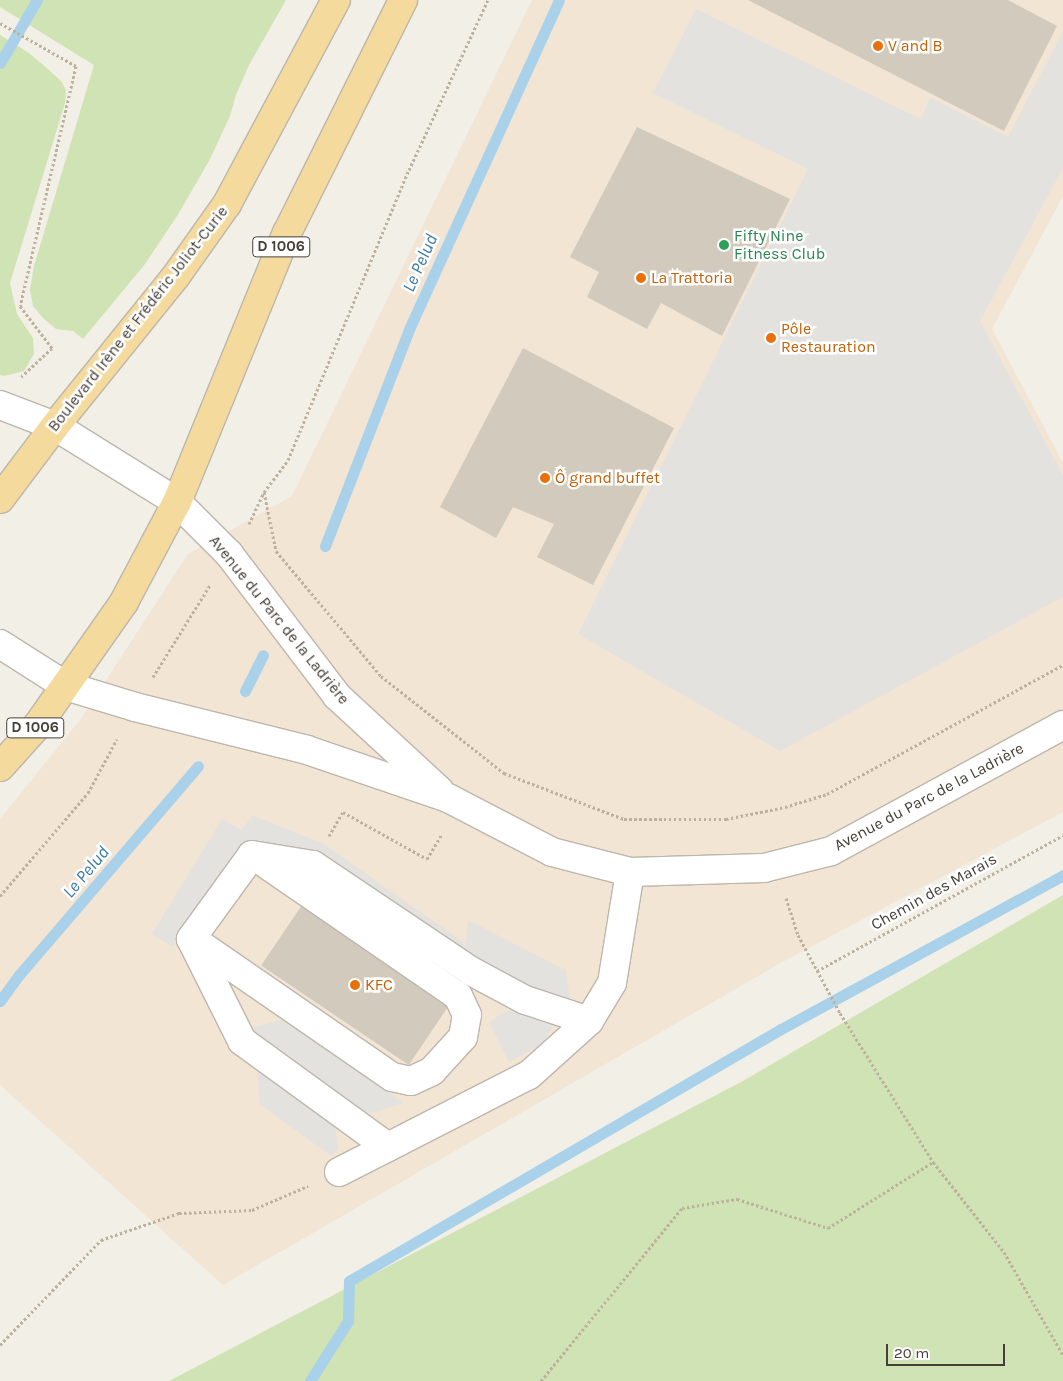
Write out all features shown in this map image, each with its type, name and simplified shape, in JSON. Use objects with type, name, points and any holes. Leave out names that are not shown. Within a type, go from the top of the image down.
[{"type":"main road","name":"Boulevard Irène et Frédéric Joliot-Curie","points":[[0,500],[55,426],[176,276],[227,204],[336,0]]},
{"type":"main road","name":"D 1006","points":[[0,767],[37,726],[124,602],[177,502],[287,233],[403,0]]},
{"type":"street","name":"Avenue du Parc de la Ladrière","points":[[0,405],[55,426],[177,502],[229,554],[337,696],[454,801]]},
{"type":"street","name":"Avenue du Parc de la Ladrière","points":[[0,644],[66,686],[135,707],[307,750],[454,801],[552,852],[630,872],[764,868],[831,851],[1063,725]]},
{"type":"street","points":[[252,855],[313,865],[470,971],[525,1000],[589,1022]]},
{"type":"street","points":[[191,939],[252,855]]},
{"type":"street","points":[[191,939],[392,1077],[411,1081],[432,1071],[463,1037],[467,1015],[458,996],[252,855]]},
{"type":"street","points":[[339,1172],[528,1075],[589,1022],[612,983],[630,872]]},
{"type":"street","points":[[191,939],[242,1041],[388,1147]]},
{"type":"path","points":[[248,526],[264,492],[288,460],[409,170],[488,0]]},
{"type":"path","points":[[0,23],[76,66],[20,306],[52,348],[21,377],[14,378]]},
{"type":"path","points":[[264,492],[276,551],[381,676],[504,773],[624,819],[726,819],[786,807],[827,794],[1063,665]]},
{"type":"path","points":[[0,896],[88,793],[135,707],[213,580]]},
{"type":"path","points":[[313,865],[343,812],[428,859],[454,801]]},
{"type":"path","name":"Chemin des Marais","points":[[817,971],[1063,835]]},
{"type":"path","points":[[777,865],[798,935],[826,989],[933,1162],[1004,1252],[1063,1355]]},
{"type":"path","points":[[541,1381],[682,1208],[736,1199],[828,1228],[933,1162]]},
{"type":"path","points":[[0,1345],[101,1240],[179,1213],[252,1210],[339,1172]]},
{"type":"shaded area","points":[[532,0],[1063,0],[1063,196],[992,329],[1063,463],[1063,812],[777,965],[223,1285],[0,1085],[0,819],[80,720],[188,554],[292,496]]},
{"type":"shaded area","points":[[696,9],[921,119],[930,97],[1008,137],[1063,31],[1063,168],[980,321],[1063,475],[1063,597],[780,751],[578,634],[808,169],[653,93]]},
{"type":"shaded area","points":[[252,815],[324,844],[466,944],[468,920],[566,970],[570,1000],[542,1044],[509,1062],[489,1022],[524,1000],[253,855],[191,939],[171,946],[152,934],[222,819],[242,830]]},
{"type":"shaded area","points":[[284,1019],[404,1103],[335,1124],[338,1149],[331,1156],[260,1104],[256,1059],[246,1030]]},
{"type":"green space","points":[[0,0],[286,0],[249,65],[236,95],[230,116],[210,159],[179,213],[145,264],[83,339],[73,331],[56,329],[43,318],[33,306],[30,290],[34,266],[94,65],[0,7]]},
{"type":"green space","points":[[0,35],[29,53],[62,82],[66,91],[65,103],[10,283],[17,314],[33,338],[34,354],[24,371],[4,376],[0,375]]},
{"type":"green space","points":[[1063,895],[1063,1381],[169,1381],[741,1082]]},
{"type":"building","points":[[748,0],[1008,0],[1057,26],[1004,131]]},
{"type":"building","points":[[637,127],[790,199],[722,336],[661,303],[647,329],[587,297],[599,272],[570,257]]},
{"type":"building","points":[[523,348],[674,428],[593,585],[537,557],[554,524],[513,507],[496,538],[440,507]]},
{"type":"building","name":"KFC","points":[[302,905],[450,1005],[409,1065],[261,966]]},
{"type":"waterway","name":"Le Pelud","points":[[0,63],[37,0]]},
{"type":"waterway","name":"Le Pelud","points":[[325,546],[410,327],[559,0]]},
{"type":"waterway","points":[[245,691],[263,655]]},
{"type":"waterway","name":"Le Pelud","points":[[0,1001],[19,975],[198,766]]},
{"type":"waterway","points":[[310,1381],[348,1321],[349,1281],[781,1029],[1063,875]]},
{"type":"place","name":"V and B","points":[[878,46]]},
{"type":"place","name":"Fifty Nine Fitness Club","points":[[724,245]]},
{"type":"place","name":"La Trattoria","points":[[641,278]]},
{"type":"place","name":"Pôle Restauration","points":[[771,338]]},
{"type":"place","name":"Ô grand buffet","points":[[545,478]]},
{"type":"place","name":"KFC","points":[[355,985]]}]
